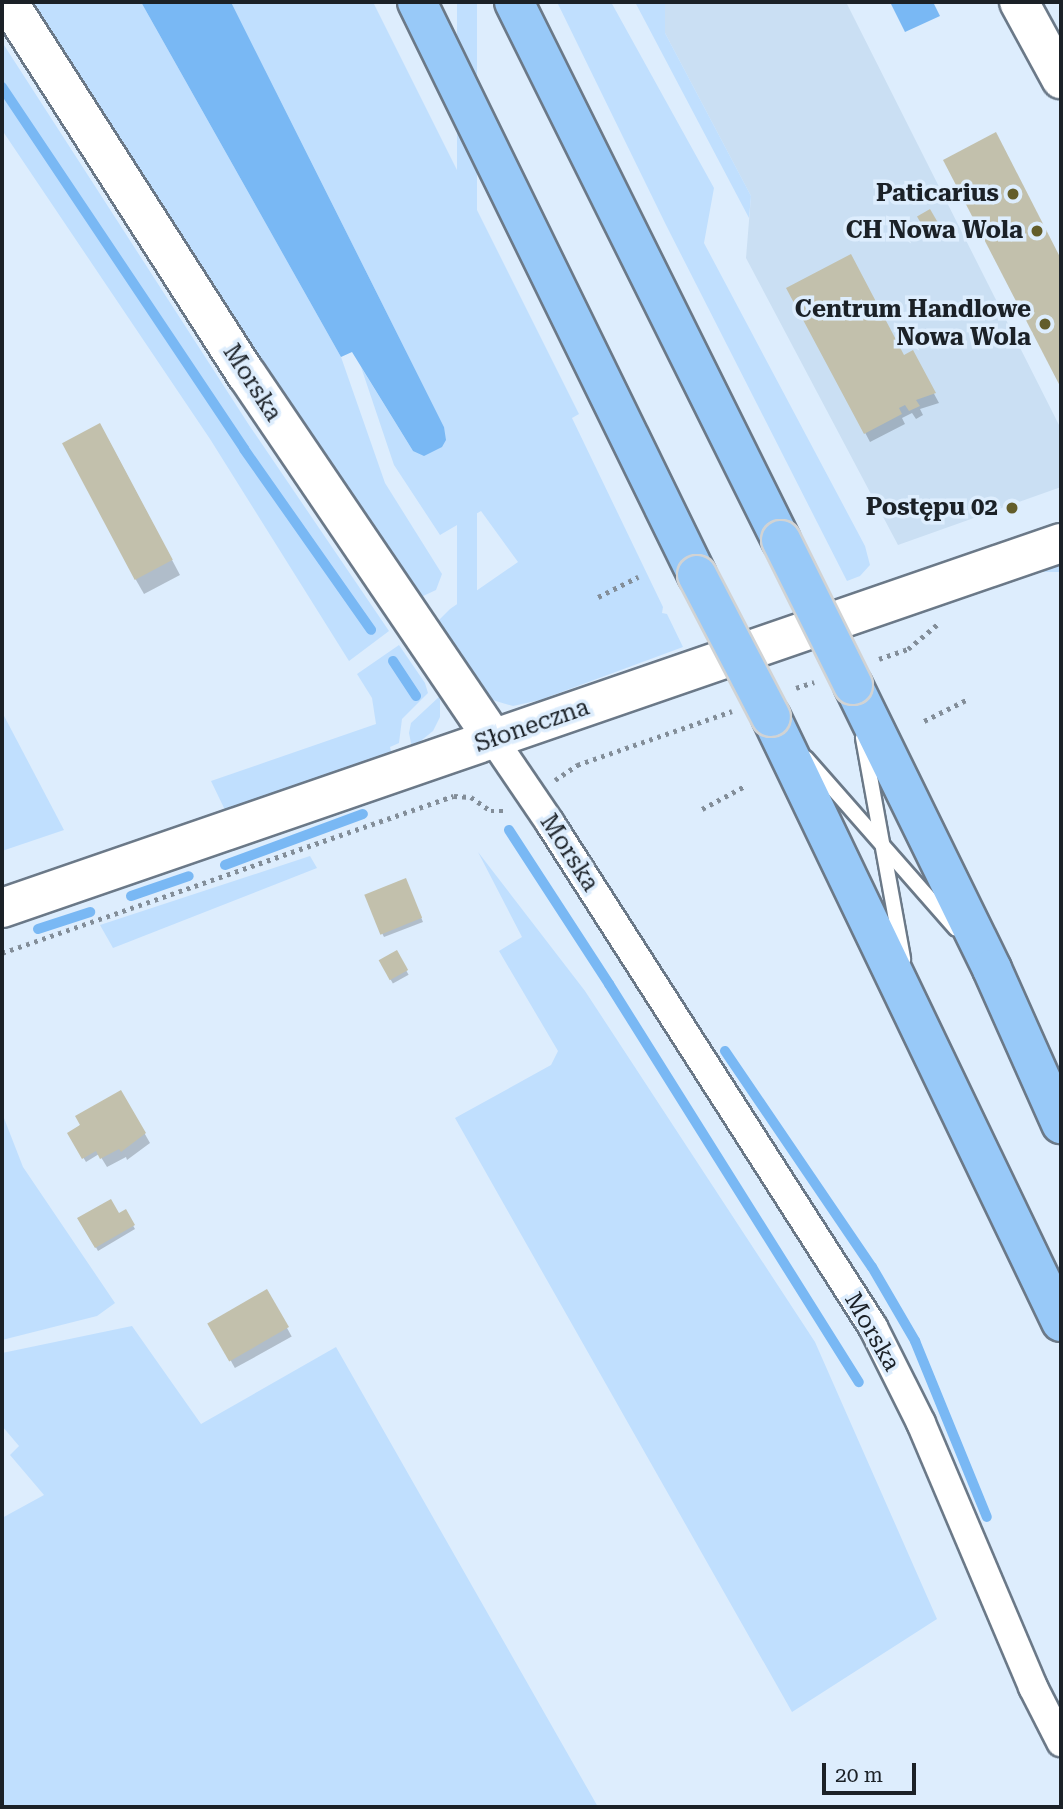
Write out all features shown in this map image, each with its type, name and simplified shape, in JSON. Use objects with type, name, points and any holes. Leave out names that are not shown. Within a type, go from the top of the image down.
[{"type":"highway","points":[[417,2],[697,575],[769,704],[1061,1322]]},
{"type":"highway","points":[[514,2],[992,970],[1061,1124]]},
{"type":"main road","name":"Morska","points":[[8,2],[283,430],[493,739]]},
{"type":"main road","points":[[1019,2],[1061,79]]},
{"type":"main road","name":"Słoneczna","points":[[2,908],[1061,543]]},
{"type":"street","name":"Morska","points":[[493,739],[550,823],[873,1327],[921,1423],[1033,1687],[1061,1742]]},
{"type":"lane","points":[[847,676],[883,847],[911,1003]]},
{"type":"lane","points":[[769,704],[883,847],[992,970]]},
{"type":"path","points":[[597,597],[638,578]]},
{"type":"path","points":[[554,781],[577,765],[769,704],[847,676],[908,649],[943,620]]},
{"type":"path","points":[[924,721],[966,700]]},
{"type":"path","points":[[702,808],[743,787]]},
{"type":"path","points":[[2,953],[454,796],[471,797],[491,811],[514,807]]},
{"type":"shaded area","points":[[24,2],[141,2],[341,357],[385,483],[442,574],[436,590],[421,597],[415,594],[224,318]]},
{"type":"shaded area","points":[[231,2],[373,2],[579,414],[572,418],[663,607],[662,613],[667,614],[683,647],[540,700],[513,706],[489,699],[434,625],[450,609],[518,562],[481,511],[440,535],[394,465],[361,367],[413,451],[444,427]]},
{"type":"shaded area","points":[[457,2],[477,2],[477,628],[457,628]]},
{"type":"shaded area","points":[[557,2],[611,2],[714,188],[704,243],[865,546],[870,565],[860,576],[847,581],[666,225]]},
{"type":"shaded area","points":[[635,2],[665,2],[665,33],[751,196],[749,218]]},
{"type":"shaded area","points":[[665,2],[846,2],[1061,429],[1061,487],[898,545],[746,258],[751,196],[665,33]]},
{"type":"shaded area","points":[[2,42],[249,425],[389,631],[349,661],[210,439],[2,130]]},
{"type":"shaded area","points":[[990,558],[1061,558],[1061,572],[990,572]]},
{"type":"shaded area","points":[[399,645],[425,683],[428,693],[402,719],[399,743],[390,747],[392,755],[225,810],[211,781],[376,724],[372,698],[357,674]]},
{"type":"shaded area","points":[[440,696],[440,717],[433,731],[412,748],[409,733],[411,723]]},
{"type":"shaded area","points":[[2,712],[64,830],[2,851]]},
{"type":"shaded area","points":[[478,852],[585,991],[815,1342],[937,1619],[792,1712],[455,1118],[551,1065],[558,1051],[499,951],[522,937]]},
{"type":"shaded area","points":[[310,856],[317,868],[113,948],[100,925]]},
{"type":"shaded area","points":[[2,1113],[23,1167],[115,1303],[97,1316],[2,1340]]},
{"type":"shaded area","points":[[132,1326],[201,1424],[336,1347],[598,1807],[2,1807],[2,1518],[44,1495],[10,1455],[19,1446],[2,1426],[2,1353]]},
{"type":"water","points":[[141,2],[231,2],[444,427],[446,440],[442,447],[424,456],[413,451],[352,352],[341,357]]},
{"type":"water","points":[[890,2],[933,2],[940,16],[905,32]]},
{"type":"building","name":"Centrum Handlowe Nowa Wola","points":[[996,132],[1061,259],[1061,388],[943,160]]},
{"type":"building","points":[[930,209],[938,223],[925,230],[917,216]]},
{"type":"building","points":[[851,254],[904,355],[913,350],[936,393],[916,400],[920,406],[909,411],[905,405],[899,408],[902,414],[864,434],[786,288]]},
{"type":"building","points":[[100,423],[173,560],[135,580],[62,443]]},
{"type":"building","points":[[406,878],[422,918],[380,935],[364,895]]},
{"type":"building","points":[[397,950],[408,970],[390,980],[379,960]]},
{"type":"building","points":[[121,1090],[146,1133],[121,1152],[119,1149],[100,1159],[96,1151],[82,1159],[67,1133],[80,1125],[75,1116]]},
{"type":"building","points":[[111,1199],[119,1213],[126,1209],[135,1225],[95,1248],[77,1218]]},
{"type":"building","points":[[267,1289],[289,1327],[229,1362],[207,1324]]},
{"type":"waterway","points":[[2,87],[244,449],[371,630]]},
{"type":"waterway","points":[[393,661],[416,696]]},
{"type":"waterway","points":[[225,865],[363,814]]},
{"type":"waterway","points":[[509,830],[859,1382]]},
{"type":"waterway","points":[[131,896],[189,876]]},
{"type":"waterway","points":[[38,929],[90,912]]},
{"type":"waterway","points":[[725,1051],[872,1267],[915,1341],[987,1517]]},
{"type":"place","name":"Paticarius","points":[[1013,194]]},
{"type":"place","name":"CH Nowa Wola","points":[[1037,231]]},
{"type":"place","name":"Centrum Handlowe Nowa Wola","points":[[1045,324]]},
{"type":"place","name":"Postępu 02","points":[[1012,508]]}]
